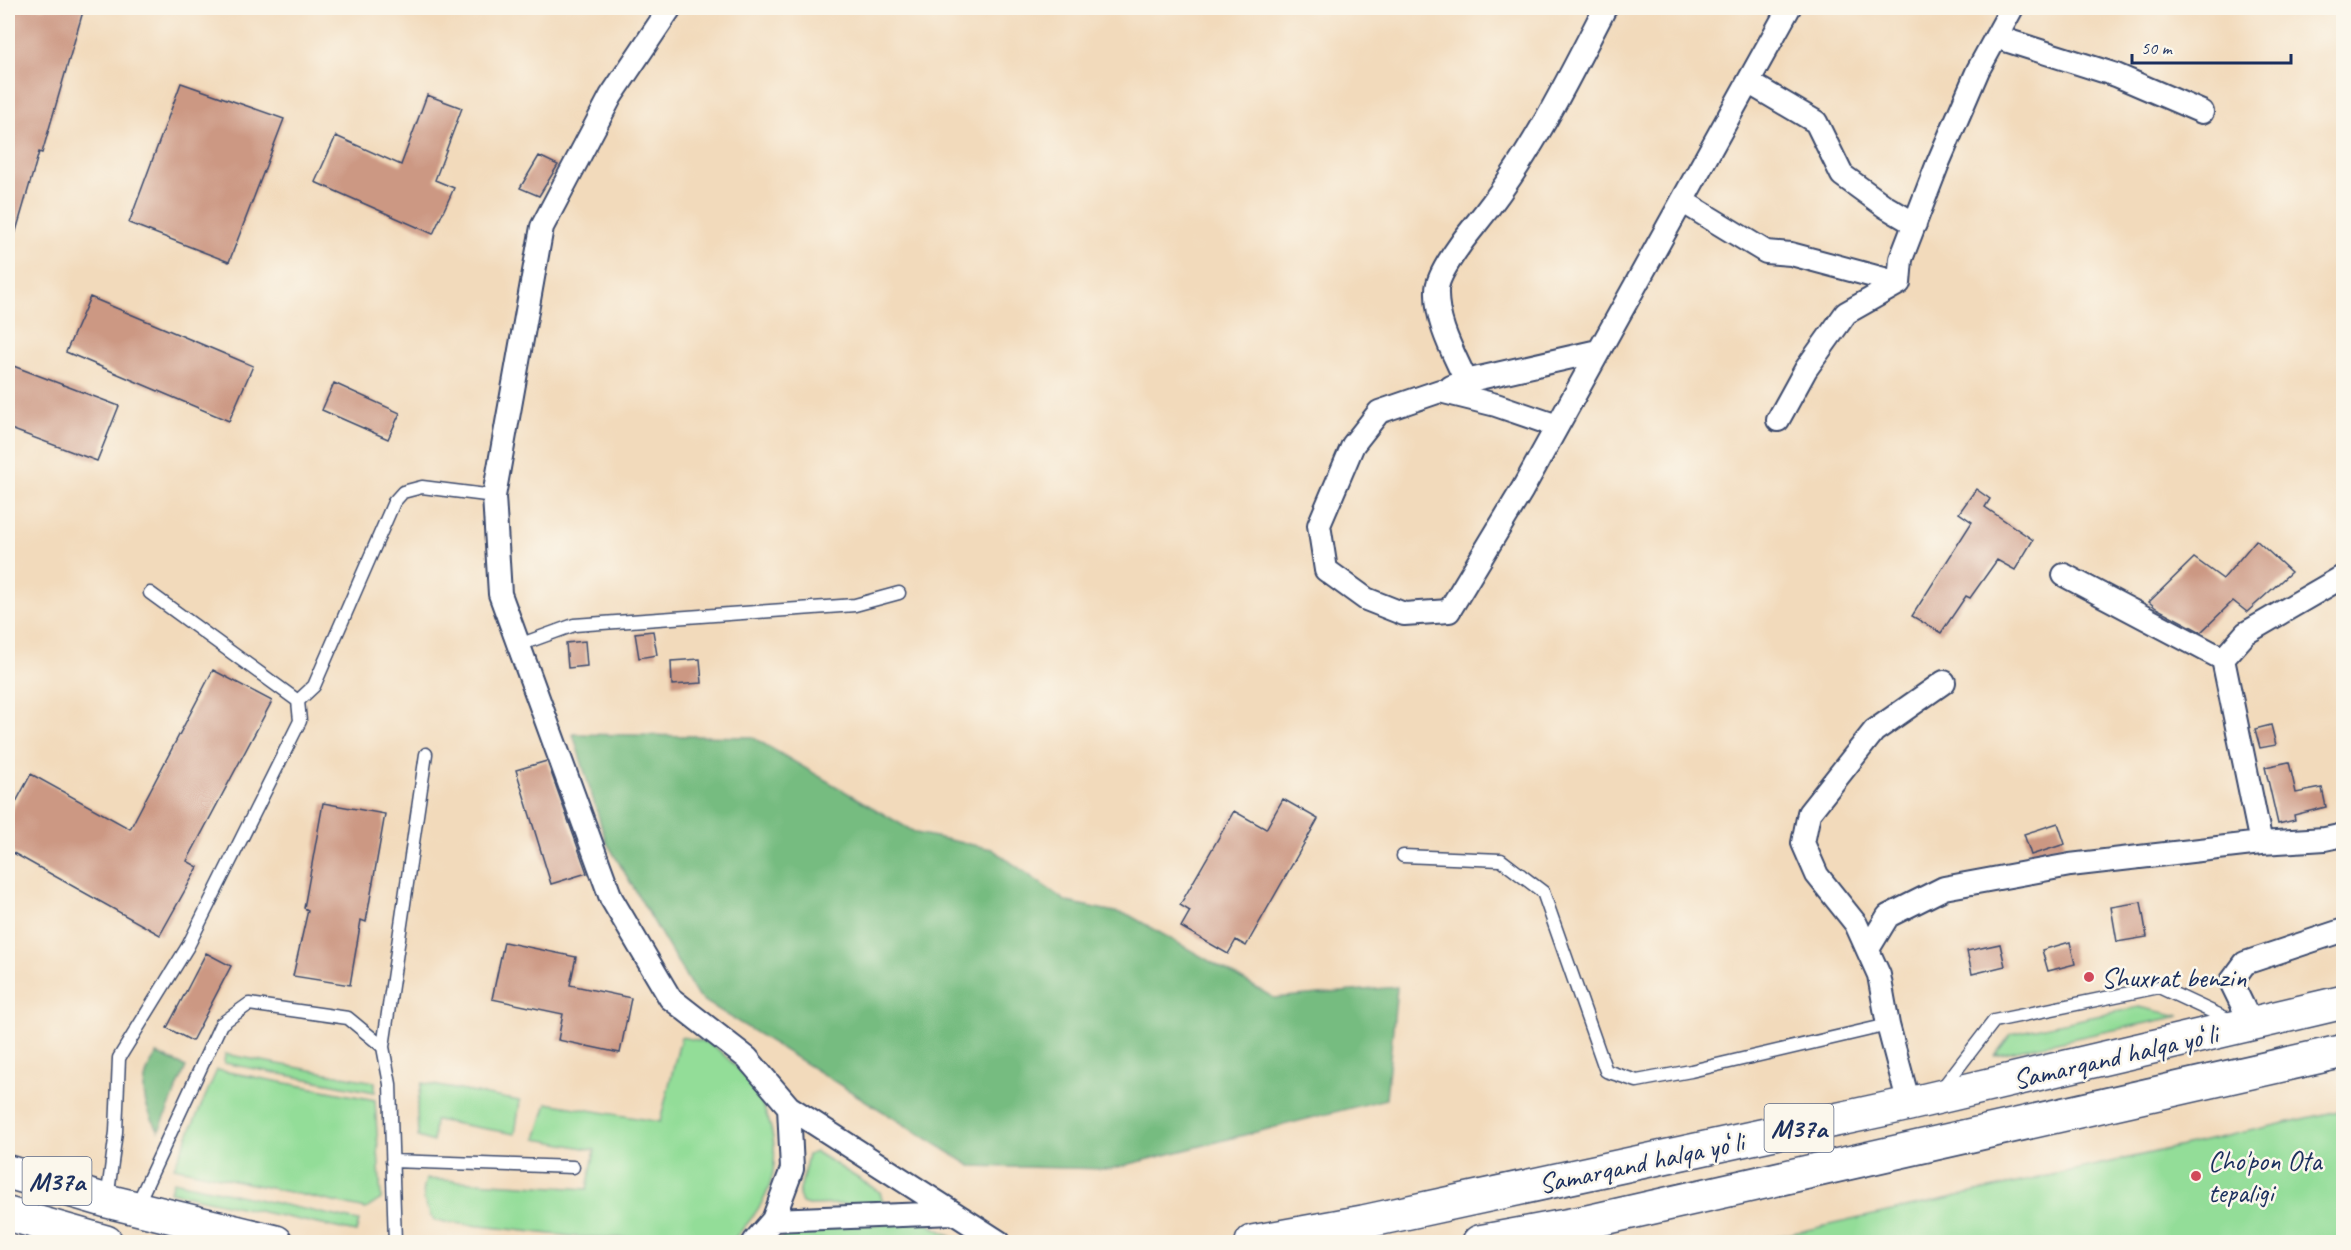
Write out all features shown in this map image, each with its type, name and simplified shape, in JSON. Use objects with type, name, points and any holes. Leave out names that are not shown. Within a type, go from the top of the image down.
[{"type":"highway","name":"Samarqand halqa yoʻli","points":[[1252,1242],[1363,1222],[1922,1101],[2343,1002]]},
{"type":"highway","name":"Samarqand halqa yoʻli","points":[[1479,1242],[1587,1222],[2343,1051]]},
{"type":"highway","name":"M37a","points":[[8,1161],[122,1205]]},
{"type":"highway","name":"M37a","points":[[8,1172],[122,1205],[276,1242]]},
{"type":"highway","name":"M37a","points":[[8,1214],[106,1242]]},
{"type":"street","points":[[670,8],[611,96],[542,227],[494,496],[500,594],[611,898],[670,998],[747,1058],[789,1107],[999,1242]]},
{"type":"street","points":[[1466,381],[1440,321],[1437,288],[1459,245],[1494,201],[1533,140],[1605,8]]},
{"type":"street","points":[[1599,351],[1466,381],[1379,412],[1353,445],[1319,525],[1326,570],[1366,599],[1404,614],[1449,611],[1522,490],[1557,426],[1599,351],[1789,8]]},
{"type":"street","points":[[1899,283],[1901,260],[1915,224],[1974,81],[2012,8]]},
{"type":"street","points":[[1996,37],[2116,75],[2202,112]]},
{"type":"street","points":[[1748,82],[1816,122],[1842,175],[1886,207],[1915,224]]},
{"type":"street","points":[[1682,201],[1766,252],[1791,254],[1899,283]]},
{"type":"street","points":[[1778,420],[1806,369],[1846,313],[1899,283]]},
{"type":"street","points":[[1440,391],[1496,405],[1557,426]]},
{"type":"street","points":[[2064,575],[2223,659]]},
{"type":"street","points":[[2223,659],[2246,633],[2343,576]]},
{"type":"street","points":[[2223,659],[2261,843]]},
{"type":"street","points":[[1922,1101],[1888,1025],[1879,975],[1868,949],[1856,924],[1818,874],[1803,843],[1809,813],[1874,731],[1944,682]]},
{"type":"street","points":[[1868,949],[1888,915],[1944,888],[2070,865],[2343,835]]},
{"type":"street","points":[[2248,1026],[2231,982],[2245,963],[2343,930]]},
{"type":"street","points":[[754,1242],[772,1220],[792,1169],[789,1107]]},
{"type":"street","points":[[772,1220],[953,1213]]},
{"type":"lane","points":[[298,701],[314,686],[394,502],[403,492],[422,487],[494,496]]},
{"type":"lane","points":[[122,1205],[116,1132],[119,1058],[193,936],[300,721],[298,701],[150,593]]},
{"type":"lane","points":[[519,645],[574,626],[855,604],[899,593]]},
{"type":"lane","points":[[395,1242],[390,1084],[383,1047],[426,754]]},
{"type":"lane","points":[[1403,856],[1501,860],[1543,892],[1606,1071],[1637,1081],[1691,1071],[1888,1025]]},
{"type":"lane","points":[[1922,1101],[1994,1021],[2159,987],[2248,1026]]},
{"type":"lane","points":[[122,1205],[221,1024],[249,1004],[348,1018],[383,1047]]},
{"type":"lane","points":[[392,1161],[573,1167]]},
{"type":"green space","points":[[573,734],[752,737],[916,833],[992,849],[1067,902],[1129,915],[1274,998],[1397,987],[1386,1099],[1110,1169],[971,1166],[698,997],[606,841]]},
{"type":"green space","points":[[2139,1007],[2180,1016],[1995,1055],[2011,1034]]},
{"type":"green space","points":[[681,1037],[714,1046],[740,1071],[761,1102],[773,1138],[772,1176],[766,1195],[747,1224],[733,1240],[578,1237],[435,1221],[431,1216],[423,1196],[426,1179],[587,1189],[595,1150],[536,1139],[547,1103],[660,1122]]},
{"type":"green space","points":[[157,1054],[186,1067],[159,1131],[149,1112],[144,1092],[146,1073]]},
{"type":"green space","points":[[225,1054],[375,1082],[375,1092],[224,1063]]},
{"type":"green space","points":[[217,1070],[375,1100],[381,1199],[366,1209],[174,1167]]},
{"type":"green space","points":[[422,1083],[520,1101],[515,1134],[435,1120],[433,1142],[418,1137],[417,1108]]},
{"type":"green space","name":"Cho'pon Ota tepaligi","points":[[2343,1110],[2343,1242],[1753,1242]]},
{"type":"green space","points":[[816,1152],[880,1192],[883,1203],[808,1205],[802,1203],[799,1195],[808,1155]]},
{"type":"green space","points":[[173,1181],[359,1221],[356,1232],[170,1192]]},
{"type":"green space","points":[[925,1222],[952,1237],[781,1242],[785,1227]]},
{"type":"building","points":[[8,8],[84,8],[42,153],[39,152],[12,245],[8,245]]},
{"type":"building","points":[[181,83],[284,119],[229,262],[129,223]]},
{"type":"building","points":[[427,95],[462,108],[435,180],[454,188],[433,234],[315,182],[336,136],[401,165]]},
{"type":"building","points":[[539,156],[558,165],[539,196],[520,188]]},
{"type":"building","points":[[90,297],[253,366],[229,421],[66,352]]},
{"type":"building","points":[[8,364],[119,406],[97,461],[8,428]]},
{"type":"building","points":[[334,383],[400,413],[388,439],[322,410]]},
{"type":"building","points":[[1976,489],[1990,499],[1985,507],[2033,540],[2015,570],[1997,560],[1970,598],[1966,596],[1941,633],[1912,616],[1972,522],[1959,513]]},
{"type":"building","points":[[2256,540],[2291,572],[2247,612],[2233,601],[2201,632],[2149,602],[2194,558],[2223,579]]},
{"type":"building","points":[[653,631],[657,655],[639,658],[635,633]]},
{"type":"building","points":[[585,641],[587,666],[568,668],[566,643]]},
{"type":"building","points":[[700,659],[702,683],[672,685],[671,661]]},
{"type":"building","points":[[213,670],[272,701],[187,861],[198,867],[160,935],[8,850],[8,817],[31,774],[130,829]]},
{"type":"building","points":[[2271,725],[2276,745],[2260,748],[2255,729]]},
{"type":"building","points":[[547,761],[587,873],[551,884],[516,770]]},
{"type":"building","points":[[2289,762],[2296,793],[2322,788],[2326,807],[2294,815],[2295,820],[2278,824],[2265,767]]},
{"type":"building","points":[[1283,799],[1318,819],[1246,946],[1236,940],[1228,954],[1181,927],[1190,911],[1180,905],[1234,811],[1266,829]]},
{"type":"building","points":[[323,803],[385,814],[366,922],[361,920],[350,985],[293,976],[308,910],[304,908]]},
{"type":"building","points":[[2058,823],[2065,844],[2031,855],[2024,834]]},
{"type":"building","points":[[2141,902],[2147,937],[2117,942],[2111,907]]},
{"type":"building","points":[[504,942],[576,957],[570,985],[631,998],[620,1053],[558,1040],[563,1014],[492,999]]},
{"type":"building","points":[[2070,942],[2075,964],[2048,971],[2042,950]]},
{"type":"building","points":[[2000,944],[2005,966],[1972,974],[1967,951]]},
{"type":"building","points":[[206,953],[231,966],[192,1041],[167,1028]]},
{"type":"place","name":"Shuxrat benzin","points":[[2089,977]]},
{"type":"place","name":"Cho'pon Ota tepaligi","points":[[2196,1176]]}]
